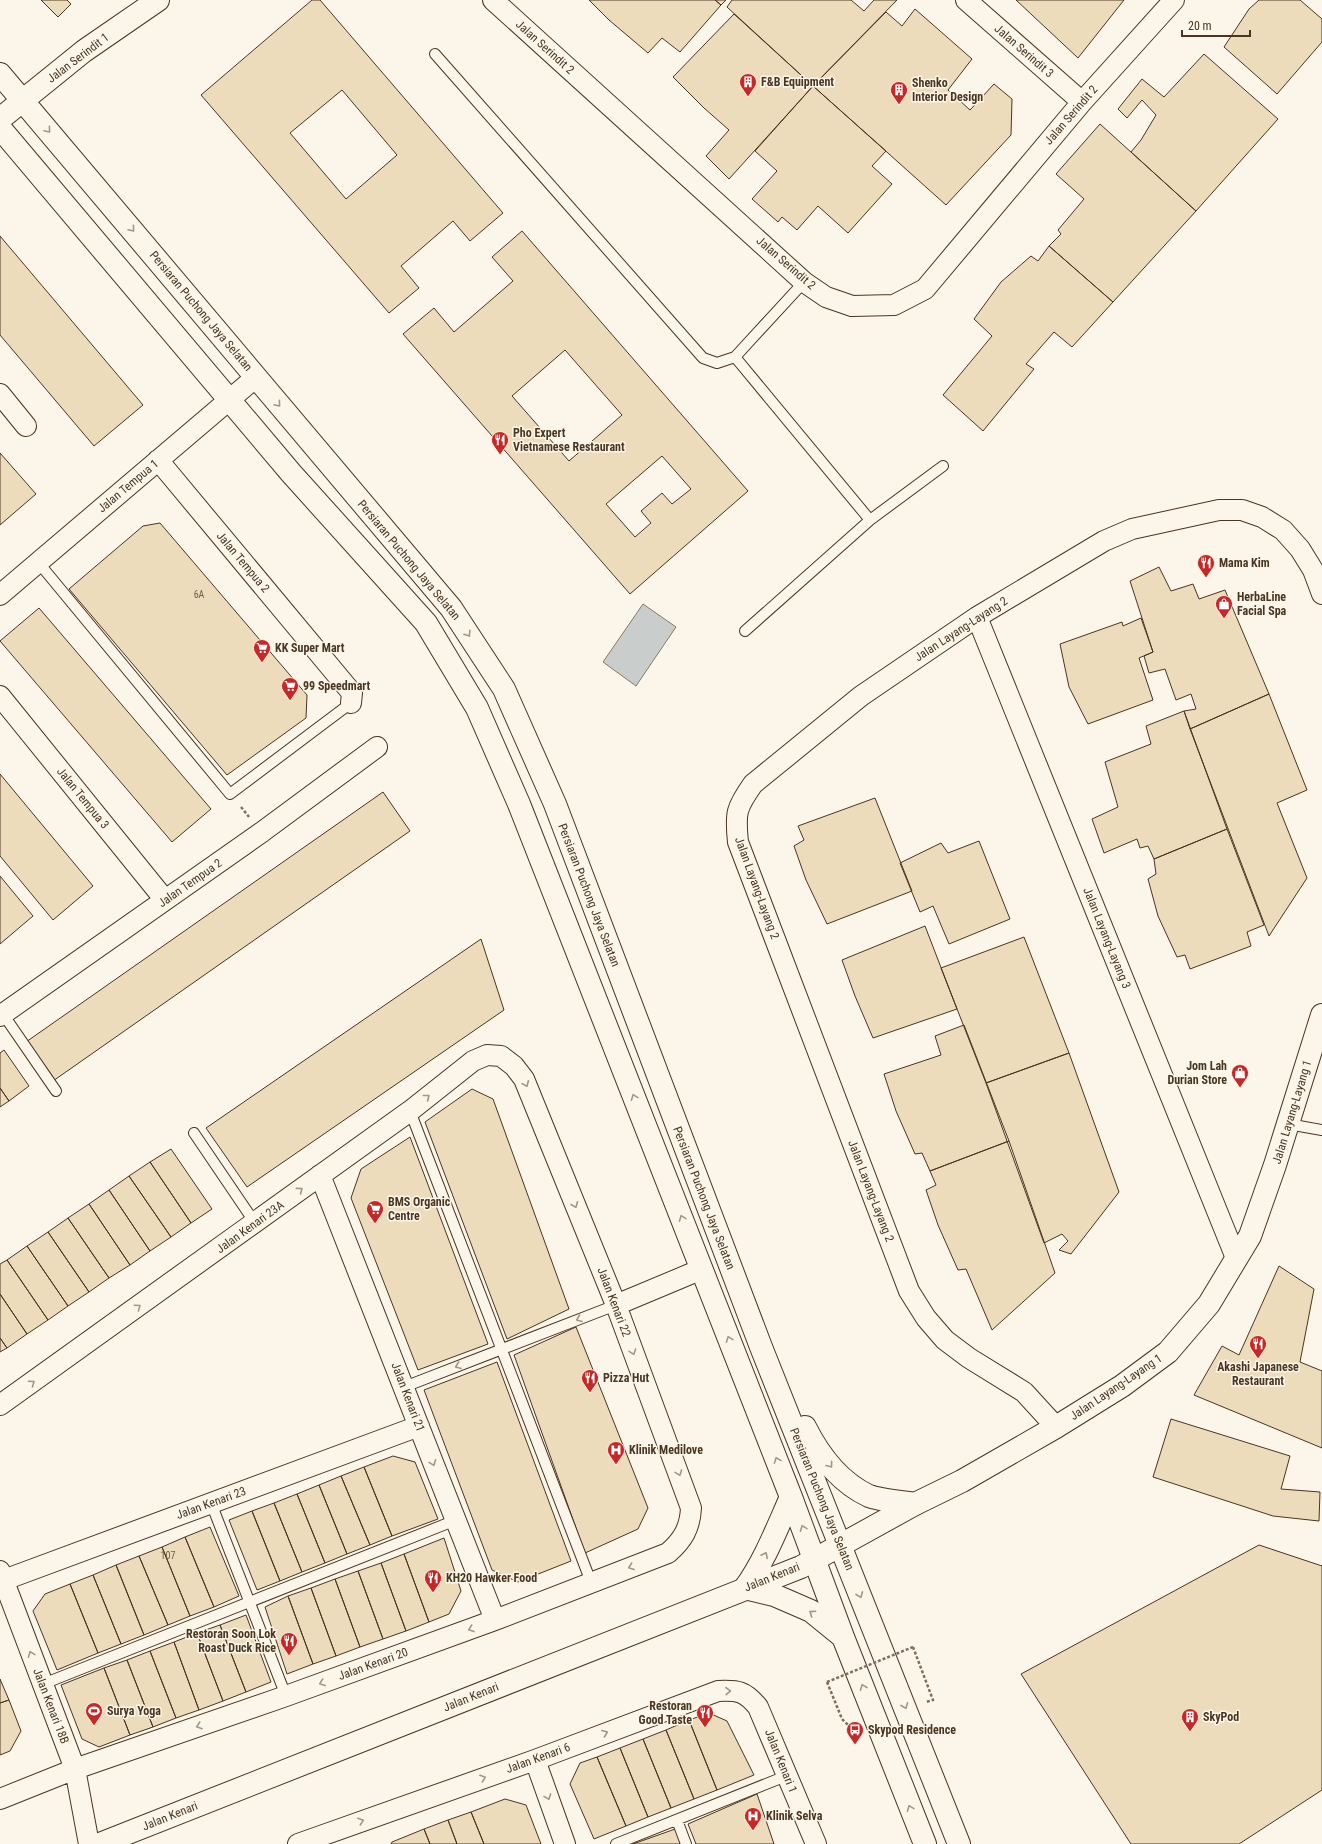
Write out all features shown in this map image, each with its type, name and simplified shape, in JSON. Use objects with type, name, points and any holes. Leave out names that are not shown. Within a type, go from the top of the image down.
[{"type":"main road","name":"Jalan Serindit 1","points":[[0,119],[84,51],[158,0]]},
{"type":"main road","name":"Persiaran Puchong Jaya Selatan","points":[[0,74],[451,608],[504,689],[554,804],[761,1347],[959,1840]]},
{"type":"main road","points":[[0,128],[296,479],[426,623],[477,708],[519,804],[702,1269],[815,1559],[843,1637],[921,1841]]},
{"type":"main road","name":"Jalan Layang-Layang 1","points":[[841,1545],[915,1504],[962,1481],[1056,1427],[1122,1386],[1168,1352],[1209,1304],[1250,1236],[1261,1209],[1322,1015]]},
{"type":"main road","points":[[761,1347],[783,1383],[813,1443],[836,1474],[870,1496],[915,1504]]},
{"type":"main road","points":[[791,1497],[756,1572],[745,1588],[774,1595],[811,1611],[843,1637]]},
{"type":"main road","name":"Jalan Kenari","points":[[100,1844],[800,1567],[841,1545]]},
{"type":"street","name":"Jalan Serindit 2","points":[[493,0],[804,282],[826,297],[852,306],[894,305],[925,289],[1082,102],[1174,0]]},
{"type":"street","name":"Jalan Serindit 3","points":[[966,0],[1082,102]]},
{"type":"street","name":"Jalan Tempua 1","points":[[0,595],[256,378]]},
{"type":"street","points":[[0,394],[26,426]]},
{"type":"street","name":"Jalan Tempua 2","points":[[158,460],[352,693],[350,702]]},
{"type":"street","name":"Jalan Layang-Layang 2","points":[[1056,1427],[1024,1392],[969,1358],[945,1340],[926,1318],[909,1291],[738,842],[736,820],[740,803],[753,784],[861,696],[977,617],[1104,541],[1132,528],[1219,510],[1242,510],[1262,517],[1283,530],[1300,549],[1313,570],[1322,594]]},
{"type":"street","name":"Jalan Layang-Layang 3","points":[[977,617],[1236,1258]]},
{"type":"street","name":"Jalan Tempua 3","points":[[0,696],[165,900]]},
{"type":"street","name":"Jalan Tempua 2","points":[[1,1014],[262,832],[377,747]]},
{"type":"street","name":"Jalan Kenari 23A","points":[[0,1405],[410,1111],[473,1061],[487,1056],[501,1056]]},
{"type":"street","name":"Jalan Kenari 22","points":[[501,1056],[514,1066],[524,1079],[616,1306],[691,1508],[690,1522],[686,1534],[678,1545],[668,1553]]},
{"type":"street","name":"Jalan Kenari 21","points":[[320,1175],[495,1620]]},
{"type":"street","points":[[616,1306],[702,1269]]},
{"type":"street","name":"Jalan Kenari 23","points":[[2,1576],[211,1504],[419,1426]]},
{"type":"street","name":"Jalan Kenari 20","points":[[0,1799],[75,1769],[286,1696],[495,1620],[668,1553]]},
{"type":"street","name":"Jalan Kenari 18B","points":[[2,1576],[75,1769],[90,1844]]},
{"type":"street","name":"Jalan Kenari 6","points":[[298,1844],[344,1836],[535,1760],[718,1691],[734,1690],[749,1696],[758,1707],[765,1722]]},
{"type":"street","name":"Jalan Kenari 1","points":[[765,1722],[786,1776],[816,1844]]},
{"type":"street","points":[[535,1760],[565,1844]]},
{"type":"lane","points":[[435,54],[703,358],[717,363],[735,357],[804,282]]},
{"type":"lane","points":[[735,357],[870,520]]},
{"type":"lane","points":[[745,630],[870,520],[943,466]]},
{"type":"lane","points":[[38,562],[230,794],[350,702]]},
{"type":"lane","points":[[1,1014],[56,1091]]},
{"type":"lane","points":[[410,1111],[503,1349],[591,1582]]},
{"type":"lane","points":[[1288,1124],[1322,1130]]},
{"type":"lane","points":[[194,1134],[255,1223]]},
{"type":"lane","points":[[404,1387],[616,1306]]},
{"type":"lane","points":[[211,1504],[286,1696]]},
{"type":"lane","points":[[43,1684],[456,1520]]},
{"type":"lane","points":[[616,1844],[786,1776]]},
{"type":"lane","points":[[677,1820],[686,1844]]},
{"type":"path","points":[[230,794],[262,832]]},
{"type":"path","points":[[851,1728],[842,1719],[827,1682],[913,1647],[933,1700]]},
{"type":"shaded area","points":[[643,604],[676,627],[636,686],[603,662]]},
{"type":"building","points":[[41,0],[67,0],[71,4],[58,17]]},
{"type":"building","points":[[312,0],[320,0],[503,213],[470,241],[453,221],[401,266],[419,288],[389,313],[201,95]],"holes":[[[342,90],[397,155],[346,199],[290,133]]]},
{"type":"building","points":[[589,0],[715,0],[721,5],[680,52],[662,38],[648,53],[609,20]]},
{"type":"building","points":[[715,0],[726,0],[721,5]]},
{"type":"building","points":[[732,0],[851,0],[864,11],[874,0],[897,0],[813,86],[727,7]]},
{"type":"building","points":[[1016,0],[1124,0],[1078,58]]},
{"type":"building","points":[[1259,0],[1300,0],[1322,19],[1322,42],[1277,94],[1224,47],[1249,9]]},
{"type":"building","name":"Shenko Interior Design","points":[[915,9],[972,59],[948,90],[970,110],[994,84],[1012,99],[1011,135],[946,205],[813,86],[886,12],[902,26]]},
{"type":"building","name":"F&B Equipment","points":[[734,14],[813,86],[729,179],[706,156],[729,130],[704,108],[673,77]]},
{"type":"building","points":[[1204,54],[1278,119],[1196,211],[1131,152],[1141,140],[1156,115],[1142,100],[1127,118],[1118,109],[1142,79],[1164,97]]},
{"type":"building","points":[[813,86],[886,151],[872,166],[892,184],[848,233],[818,206],[797,230],[782,217],[778,222],[752,199],[777,171],[755,151]]},
{"type":"building","points":[[1100,124],[1196,211],[1113,302],[1049,246],[1061,234],[1058,230],[1084,199],[1056,174]]},
{"type":"building","points":[[522,231],[748,491],[630,594],[403,334],[434,308],[454,332],[513,281],[492,257]],"holes":[[[565,350],[622,415],[569,461],[512,396]],[[662,456],[691,489],[672,504],[662,493],[641,511],[651,523],[635,537],[606,504]]]},
{"type":"building","points":[[0,236],[143,405],[94,446],[0,335]]},
{"type":"building","points":[[1049,246],[1113,302],[1072,347],[1054,332],[1026,364],[1034,369],[983,431],[943,395],[992,336],[974,319],[1001,282],[1031,256],[1038,261]]},
{"type":"building","points":[[0,453],[36,494],[0,525]]},
{"type":"building","points":[[160,523],[307,695],[306,718],[227,775],[69,589],[143,526]]},
{"type":"building","points":[[1159,567],[1171,591],[1193,584],[1199,599],[1225,590],[1269,694],[1190,729],[1184,711],[1196,709],[1191,694],[1176,700],[1165,669],[1149,673],[1144,656],[1153,652],[1130,581]]},
{"type":"building","points":[[39,608],[211,809],[172,842],[0,641]]},
{"type":"building","points":[[1141,618],[1153,652],[1139,658],[1153,700],[1088,724],[1069,687],[1060,644],[1122,622],[1123,626]]},
{"type":"building","points":[[1269,694],[1307,790],[1277,803],[1307,878],[1269,936],[1190,729]]},
{"type":"building","points":[[1184,711],[1227,829],[1154,859],[1148,846],[1140,848],[1137,839],[1104,853],[1092,819],[1118,807],[1105,762],[1151,744],[1146,726]]},
{"type":"building","points":[[0,774],[93,886],[53,920],[0,856]]},
{"type":"building","points":[[383,792],[410,831],[53,1081],[26,1042]]},
{"type":"building","points":[[875,798],[912,891],[827,924],[806,880],[794,846],[804,840],[798,826]]},
{"type":"building","points":[[1227,829],[1264,925],[1247,932],[1251,946],[1190,969],[1185,955],[1177,957],[1158,916],[1148,879],[1156,874],[1154,859]]},
{"type":"building","points":[[979,841],[1010,919],[949,944],[933,906],[920,912],[900,863],[941,843],[948,853]]},
{"type":"building","points":[[0,876],[33,916],[0,944]]},
{"type":"building","points":[[925,926],[957,1009],[873,1038],[855,996],[842,960]]},
{"type":"building","points":[[1024,937],[1069,1053],[986,1083],[941,968]]},
{"type":"building","points":[[481,939],[504,1010],[247,1187],[206,1128]]},
{"type":"building","points":[[964,1025],[1009,1141],[930,1171],[922,1153],[915,1154],[896,1111],[884,1074],[941,1055],[935,1036]]},
{"type":"building","points":[[4,1050],[29,1086],[9,1101],[0,1088],[0,1053]]},
{"type":"building","points":[[1069,1053],[1119,1192],[1071,1254],[1059,1250],[1068,1241],[1062,1234],[1044,1243],[986,1083]]},
{"type":"building","points":[[0,1088],[9,1101],[0,1107]]},
{"type":"building","points":[[472,1089],[493,1099],[569,1309],[507,1339],[425,1122]]},
{"type":"building","points":[[410,1137],[488,1344],[418,1370],[351,1198],[361,1169]]},
{"type":"building","points":[[1009,1141],[1055,1273],[992,1330],[966,1269],[958,1270],[938,1225],[926,1190],[936,1185],[930,1171]]},
{"type":"building","points":[[171,1149],[212,1209],[191,1223],[150,1162]]},
{"type":"building","points":[[150,1162],[191,1223],[171,1237],[129,1176]]},
{"type":"building","points":[[129,1176],[171,1237],[150,1251],[109,1190]]},
{"type":"building","points":[[109,1190],[150,1251],[130,1265],[89,1204]]},
{"type":"building","points":[[89,1204],[130,1265],[109,1278],[68,1218]]},
{"type":"building","points":[[68,1218],[109,1278],[89,1292],[48,1232]]},
{"type":"building","points":[[48,1232],[89,1292],[68,1306],[27,1246]]},
{"type":"building","points":[[27,1246],[68,1306],[48,1320],[7,1260]]},
{"type":"building","points":[[7,1260],[48,1320],[27,1334],[0,1294],[0,1264]]},
{"type":"building","name":"Akashi Japanese Restaurant","points":[[1279,1266],[1314,1289],[1300,1362],[1322,1371],[1322,1448],[1194,1395],[1222,1346],[1239,1355]]},
{"type":"building","points":[[0,1294],[27,1334],[7,1348],[0,1338]]},
{"type":"building","points":[[576,1327],[648,1508],[638,1529],[585,1553],[514,1355]]},
{"type":"building","points":[[0,1338],[7,1348],[0,1352]]},
{"type":"building","points":[[497,1362],[571,1561],[518,1582],[492,1570],[424,1390]]},
{"type":"building","points":[[1171,1419],[1290,1456],[1281,1489],[1320,1492],[1319,1521],[1273,1516],[1153,1477]]},
{"type":"building","points":[[393,1456],[415,1462],[438,1519],[392,1536],[364,1467]]},
{"type":"building","points":[[364,1467],[392,1536],[370,1545],[341,1476]]},
{"type":"building","points":[[341,1476],[370,1545],[347,1554],[319,1485]]},
{"type":"building","points":[[319,1485],[347,1554],[325,1563],[297,1494]]},
{"type":"building","points":[[297,1494],[325,1563],[302,1572],[274,1503]]},
{"type":"building","points":[[274,1503],[302,1572],[280,1581],[252,1511]]},
{"type":"building","points":[[252,1511],[280,1581],[257,1590],[229,1520]]},
{"type":"building","points":[[210,1527],[239,1596],[214,1607],[185,1537]]},
{"type":"building","points":[[185,1537],[214,1607],[190,1616],[162,1547]]},
{"type":"building","points":[[444,1538],[461,1591],[449,1614],[429,1622],[404,1554]]},
{"type":"building","name":"SkyPod","points":[[1259,1545],[1322,1566],[1322,1790],[1239,1844],[1131,1844],[1021,1674]]},
{"type":"building","points":[[162,1547],[190,1616],[168,1625],[139,1556]]},
{"type":"building","points":[[404,1554],[429,1622],[406,1631],[381,1563]]},
{"type":"building","points":[[139,1556],[168,1625],[144,1635],[116,1565]]},
{"type":"building","points":[[381,1563],[406,1631],[383,1639],[358,1571]]},
{"type":"building","points":[[116,1565],[144,1635],[121,1644],[93,1575]]},
{"type":"building","points":[[358,1571],[383,1639],[360,1647],[335,1579]]},
{"type":"building","points":[[93,1575],[121,1644],[98,1653],[70,1584]]},
{"type":"building","points":[[335,1579],[360,1647],[336,1656],[311,1588]]},
{"type":"building","points":[[70,1584],[98,1653],[57,1670],[33,1611],[45,1594]]},
{"type":"building","points":[[311,1588],[336,1656],[313,1664],[288,1596]]},
{"type":"building","points":[[288,1596],[313,1664],[287,1674],[265,1607]]},
{"type":"building","points":[[246,1615],[271,1682],[246,1692],[220,1625]]},
{"type":"building","points":[[220,1625],[246,1692],[223,1701],[197,1633]]},
{"type":"building","points":[[197,1633],[223,1701],[199,1710],[174,1642]]},
{"type":"building","points":[[174,1642],[199,1710],[176,1718],[150,1651]]},
{"type":"building","points":[[150,1651],[176,1718],[153,1727],[127,1660]]},
{"type":"building","points":[[127,1660],[153,1727],[130,1735],[104,1668]]},
{"type":"building","points":[[104,1668],[130,1735],[99,1747],[82,1739],[61,1685]]},
{"type":"building","points":[[0,1679],[9,1700],[0,1703]]},
{"type":"building","points":[[9,1700],[21,1731],[10,1751],[0,1755],[0,1703]]},
{"type":"building","points":[[709,1713],[727,1721],[754,1775],[717,1790],[689,1720]]},
{"type":"building","points":[[689,1720],[717,1790],[694,1799],[666,1730]]},
{"type":"building","points":[[666,1730],[694,1799],[671,1808],[643,1739]]},
{"type":"building","points":[[643,1739],[671,1808],[648,1817],[620,1748]]},
{"type":"building","points":[[620,1748],[648,1817],[626,1826],[597,1757]]},
{"type":"building","points":[[597,1757],[626,1826],[594,1839],[570,1784],[580,1763]]},
{"type":"building","points":[[757,1794],[774,1844],[696,1844],[688,1824]]},
{"type":"building","points":[[505,1799],[526,1805],[541,1844],[484,1844],[471,1812]]},
{"type":"building","points":[[471,1812],[484,1844],[457,1844],[448,1820]]},
{"type":"building","points":[[448,1820],[457,1844],[430,1844],[424,1829]]},
{"type":"building","points":[[678,1828],[683,1844],[633,1844]]},
{"type":"building","points":[[424,1829],[430,1844],[391,1844],[392,1842]]},
{"type":"place","name":"F&B Equipment","points":[[748,97]]},
{"type":"place","name":"Shenko Interior Design","points":[[899,105]]},
{"type":"place","name":"Pho Expert Vietnamese Restaurant","points":[[500,455]]},
{"type":"place","name":"Mama Kim","points":[[1206,578]]},
{"type":"place","name":"HerbaLine Facial Spa","points":[[1224,619]]},
{"type":"place","name":"KK Super Mart","points":[[262,663]]},
{"type":"place","name":"99 Speedmart","points":[[290,701]]},
{"type":"place","name":"Jom Lah Durian Store","points":[[1240,1088]]},
{"type":"place","name":"BMS Organic Centre","points":[[375,1224]]},
{"type":"place","name":"Akashi Japanese Restaurant","points":[[1258,1359]]},
{"type":"place","name":"Pizza Hut","points":[[590,1393]]},
{"type":"place","name":"Klinik Medilove","points":[[616,1465]]},
{"type":"place","name":"KH20 Hawker Food","points":[[433,1593]]},
{"type":"place","name":"Restoran Soon Lok Roast Duck Rice","points":[[289,1656]]},
{"type":"place","name":"Surya Yoga","points":[[94,1726]]},
{"type":"place","name":"Restoran Good Taste","points":[[705,1728]]},
{"type":"place","name":"SkyPod","points":[[1190,1732]]},
{"type":"place","name":"Skypod Residence","points":[[855,1745]]},
{"type":"place","name":"Klinik Selva","points":[[753,1831]]}]
